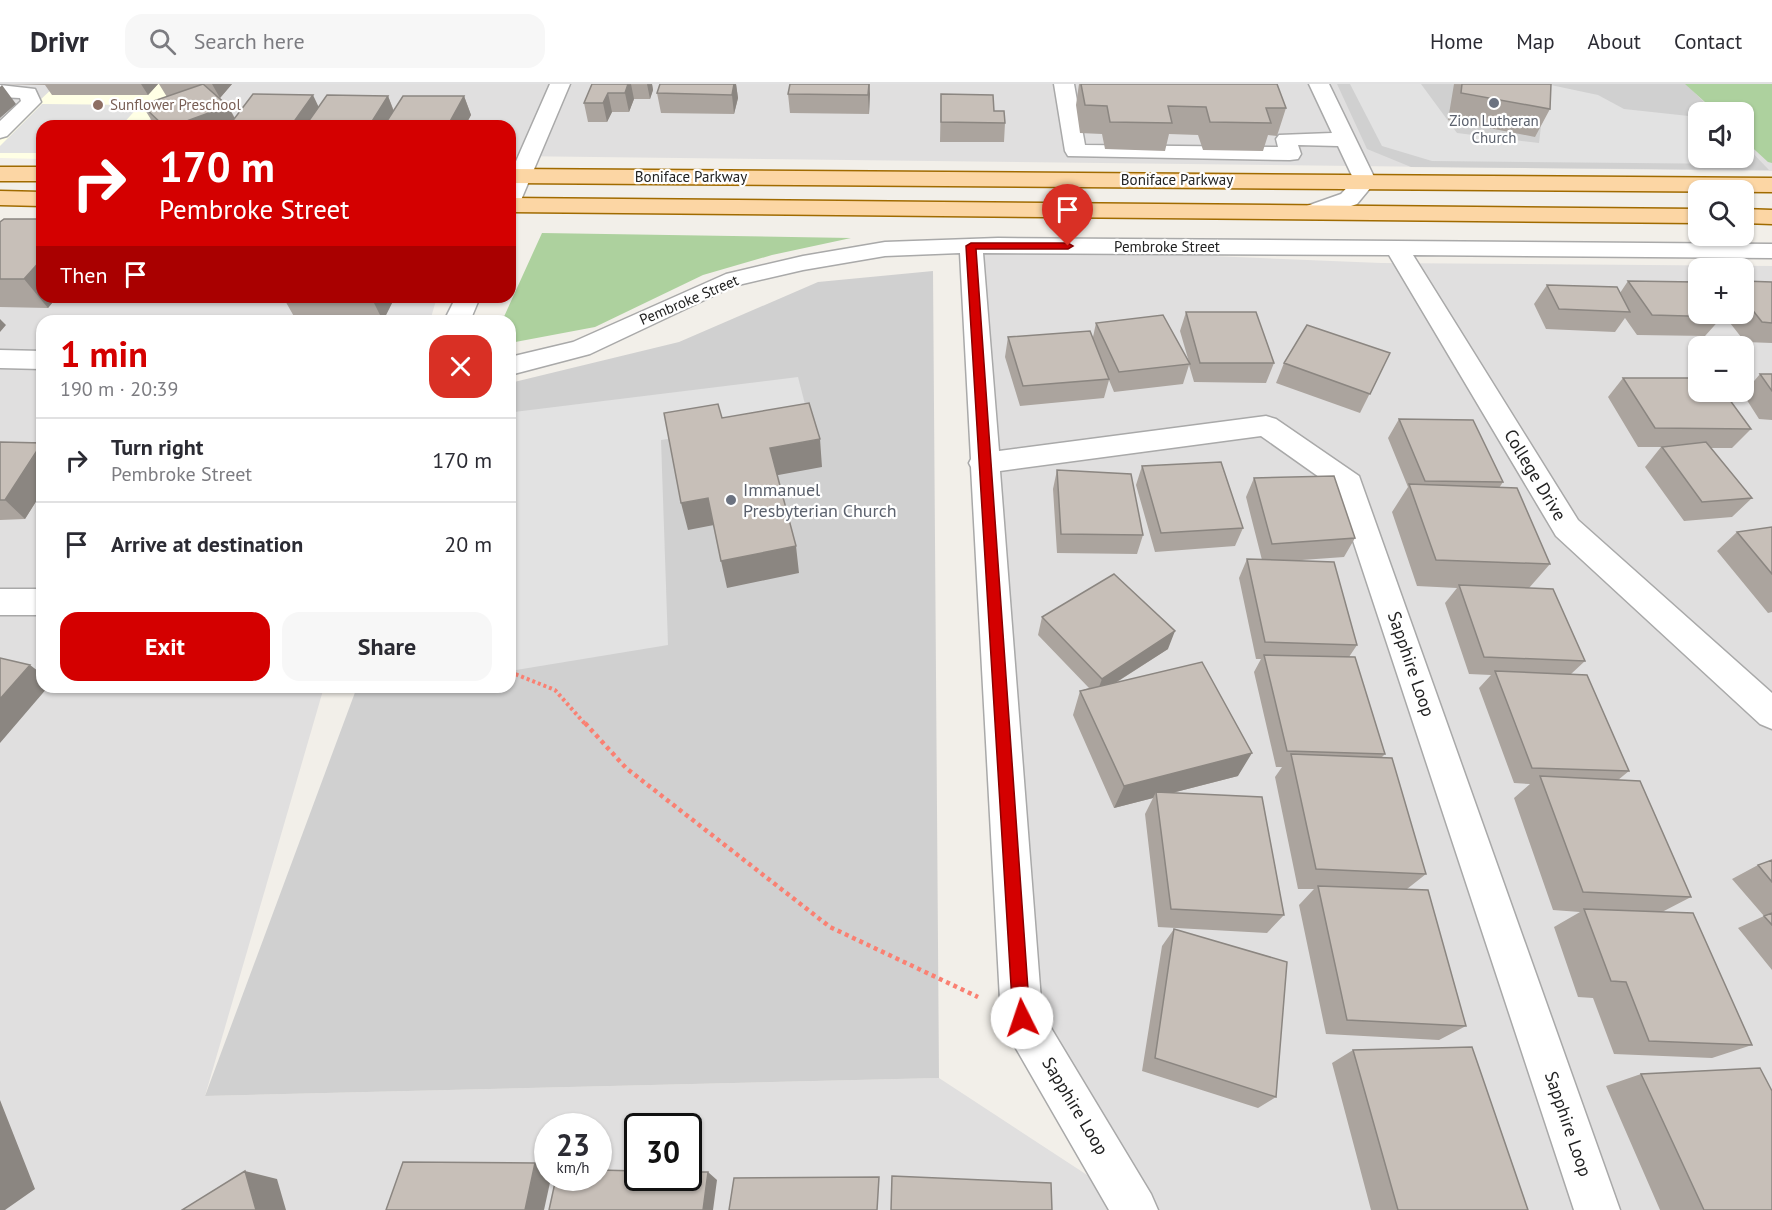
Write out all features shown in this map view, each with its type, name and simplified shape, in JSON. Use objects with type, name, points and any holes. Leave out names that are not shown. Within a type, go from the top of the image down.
[{"type":"main road","points":[[0,174],[36,174]]},
{"type":"main road","name":"Boniface Parkway","points":[[516,176],[1772,185]]},
{"type":"main road","points":[[0,198],[36,199]]},
{"type":"main road","name":"Boniface Parkway","points":[[516,205],[1688,216]]},
{"type":"main road","points":[[1754,216],[1772,217]]},
{"type":"street","points":[[516,174],[560,84]]},
{"type":"street","points":[[1065,84],[1076,151],[1290,154],[1282,130],[1345,140]]},
{"type":"street","points":[[1312,212],[1349,199],[1365,181],[1319,84]]},
{"type":"street","points":[[0,92],[28,93],[31,102],[0,132]]},
{"type":"street","name":"Pembroke Street","points":[[516,364],[581,348],[726,281],[803,262],[885,249],[971,246],[1772,251]]},
{"type":"street","name":"Sapphire Loop","points":[[971,246],[983,462],[1022,1018],[1135,1210]]},
{"type":"street","name":"College Drive","points":[[1397,248],[1568,528],[1772,714]]},
{"type":"street","points":[[0,359],[36,360]]},
{"type":"street","name":"Sapphire Loop","points":[[983,462],[1266,426],[1349,483],[1597,1210]]},
{"type":"street","points":[[0,602],[36,602]]},
{"type":"path","points":[[516,674],[555,690],[626,768],[830,927],[1022,1018]]},
{"type":"shaded area","points":[[0,84],[1772,84],[1772,171],[516,156],[516,120],[36,120],[36,130],[0,152]]},
{"type":"shaded area","name":"Sunflower Preschool","points":[[57,84],[181,84],[149,120],[36,120],[36,159],[0,158],[0,138]]},
{"type":"shaded area","points":[[1337,84],[1686,84],[1704,102],[1688,102],[1688,168],[1754,168],[1754,154],[1769,170],[1411,167],[1367,149]]},
{"type":"shaded area","points":[[1350,84],[1421,84],[1457,133],[1539,143],[1546,84],[1598,95],[1624,109],[1688,116],[1688,163],[1432,161],[1382,146]]},
{"type":"shaded area","points":[[42,104],[140,105],[126,120],[36,120],[36,153],[0,153],[0,146]]},
{"type":"shaded area","points":[[0,229],[36,287],[36,303],[435,303],[432,315],[36,315],[36,693],[322,693],[205,1096],[939,1078],[1133,1205],[1022,1018],[971,246],[1381,263],[1688,265],[1688,324],[1754,324],[1754,266],[1772,266],[1772,1210],[0,1210]]},
{"type":"shaded area","points":[[933,271],[939,1078],[205,1096],[355,693],[516,693],[516,382],[679,342],[818,282]]},
{"type":"shaded area","points":[[798,377],[808,416],[661,440],[668,645],[516,670],[516,412]]},
{"type":"green space","points":[[1685,84],[1772,84],[1772,163],[1754,149],[1754,102],[1705,102]]},
{"type":"green space","points":[[542,233],[851,238],[772,255],[703,275],[595,327],[516,342],[516,315],[505,315],[510,303],[516,303],[516,290]]},
{"type":"building","points":[[203,84],[228,106],[190,120],[158,120],[142,105]]},
{"type":"building","points":[[592,84],[628,84],[625,93],[608,93],[603,103],[584,103]]},
{"type":"building","points":[[660,84],[734,84],[732,95],[657,93]]},
{"type":"building","points":[[790,84],[869,84],[868,95],[788,94]]},
{"type":"building","points":[[1081,84],[1277,84],[1286,108],[1266,108],[1271,123],[1210,122],[1206,107],[1168,106],[1172,123],[1110,122],[1107,106],[1085,105]]},
{"type":"building","points":[[1462,84],[1551,84],[1550,109],[1461,93]]},
{"type":"building","points":[[253,94],[313,95],[295,120],[233,120]]},
{"type":"building","points":[[941,94],[993,95],[994,111],[1004,111],[1005,123],[941,122]]},
{"type":"building","points":[[327,95],[388,96],[373,120],[309,120]]},
{"type":"building","points":[[403,96],[464,96],[451,120],[388,120]]},
{"type":"building","points":[[4,219],[36,219],[36,266],[24,279],[0,279],[0,222]]},
{"type":"building","points":[[1628,281],[1688,282],[1688,316],[1652,315]]},
{"type":"building","points":[[1754,281],[1772,282],[1772,323],[1762,322],[1754,312]]},
{"type":"building","points":[[1547,285],[1617,287],[1630,312],[1559,309]]},
{"type":"building","points":[[1186,312],[1256,312],[1274,363],[1200,363]]},
{"type":"building","points":[[1163,315],[1190,364],[1119,372],[1096,323]]},
{"type":"building","points":[[1307,325],[1390,353],[1370,394],[1284,363]]},
{"type":"building","points":[[1090,331],[1109,379],[1023,386],[1008,337]]},
{"type":"building","points":[[1760,374],[1772,374],[1772,391]]},
{"type":"building","points":[[1623,378],[1688,378],[1688,402],[1731,402],[1751,429],[1655,428]]},
{"type":"building","name":"Immanuel Presbyterian Church","points":[[809,403],[820,439],[770,448],[796,546],[721,561],[708,498],[681,503],[664,413],[718,404],[722,418]]},
{"type":"building","points":[[1399,419],[1473,420],[1503,482],[1425,481]]},
{"type":"building","points":[[0,442],[36,443],[36,452],[5,500],[0,500]]},
{"type":"building","points":[[1706,442],[1752,498],[1702,502],[1662,447]]},
{"type":"building","points":[[1221,462],[1243,528],[1161,533],[1142,466]]},
{"type":"building","points":[[1057,470],[1131,474],[1143,535],[1061,534]]},
{"type":"building","points":[[1334,476],[1355,538],[1272,544],[1254,478]]},
{"type":"building","points":[[1409,484],[1517,488],[1550,564],[1436,560]]},
{"type":"building","points":[[1772,527],[1772,574],[1737,532]]},
{"type":"building","points":[[1247,559],[1334,562],[1357,645],[1265,642]]},
{"type":"building","points":[[1114,574],[1175,631],[1102,679],[1042,617]]},
{"type":"building","points":[[1459,585],[1553,589],[1585,661],[1484,657]]},
{"type":"building","points":[[1264,655],[1355,657],[1385,754],[1287,751]]},
{"type":"building","points":[[0,658],[30,665],[0,699]]},
{"type":"building","points":[[1202,662],[1252,753],[1124,786],[1080,691]]},
{"type":"building","points":[[1495,671],[1587,675],[1629,771],[1532,768]]},
{"type":"building","points":[[1291,754],[1392,758],[1426,874],[1316,869]]},
{"type":"building","points":[[1540,776],[1640,781],[1691,897],[1583,892]]},
{"type":"building","points":[[1156,792],[1262,797],[1284,915],[1171,909]]},
{"type":"building","points":[[1772,860],[1772,882],[1758,865]]},
{"type":"building","points":[[1318,886],[1428,890],[1466,1026],[1347,1020]]},
{"type":"building","points":[[1584,909],[1693,913],[1752,1045],[1649,1041],[1626,982],[1611,981]]},
{"type":"building","points":[[1772,913],[1772,925],[1764,916]]},
{"type":"building","points":[[1174,929],[1287,962],[1276,1097],[1155,1058]]},
{"type":"building","points":[[1472,1047],[1528,1210],[1398,1210],[1353,1050]]},
{"type":"building","points":[[1760,1068],[1772,1091],[1772,1210],[1704,1210],[1641,1074]]},
{"type":"building","points":[[403,1162],[534,1163],[525,1210],[386,1210]]},
{"type":"building","points":[[612,1170],[624,1171],[624,1191],[702,1191],[702,1172],[708,1172],[703,1210],[549,1210],[553,1191],[612,1191]]},
{"type":"building","points":[[245,1171],[256,1210],[182,1210]]},
{"type":"building","points":[[892,1176],[1051,1183],[1052,1210],[891,1210]]},
{"type":"building","points":[[879,1177],[877,1210],[729,1210],[734,1178]]},
{"type":"place","name":"Zion Lutheran Church","points":[[1494,103]]},
{"type":"place","name":"Sunflower Preschool","points":[[98,105]]},
{"type":"place","name":"Immanuel Presbyterian Church","points":[[731,500]]},
{"type":"route","points":[[1022,1018],[983,462],[971,246],[1068,246]]}]
